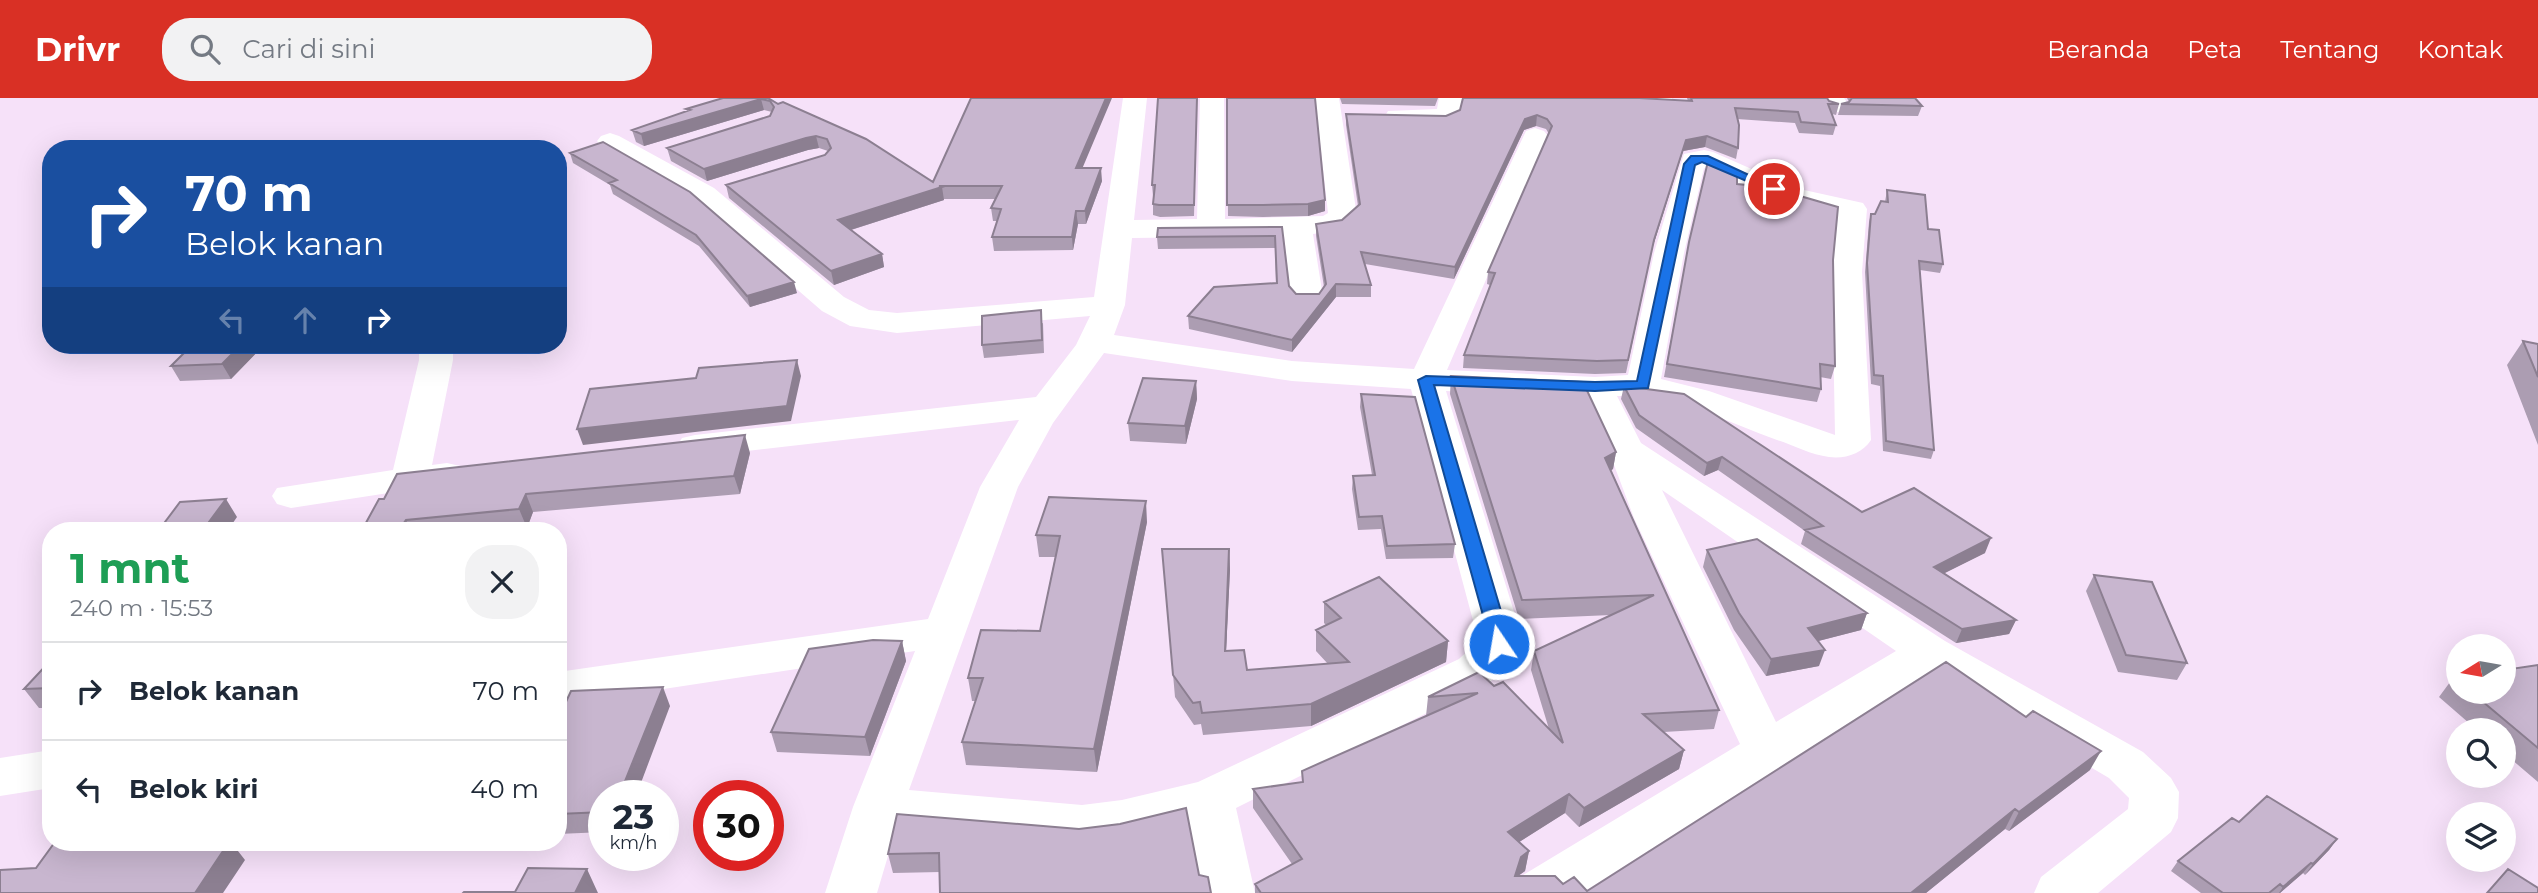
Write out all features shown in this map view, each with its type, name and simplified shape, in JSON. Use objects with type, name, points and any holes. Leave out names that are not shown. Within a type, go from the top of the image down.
[{"type":"street","points":[[851,893],[878,807],[999,487],[1010,463],[1047,405],[1095,342],[1109,305],[1135,98]]},
{"type":"street","points":[[1211,228],[1212,98]]},
{"type":"street","points":[[1118,229],[1297,227],[1330,224],[1343,216],[1347,110],[1444,117],[1448,115],[1451,98]]},
{"type":"street","points":[[878,807],[1082,825],[1122,820],[1209,799],[1475,670],[1496,650],[1499,644],[1497,628],[1426,380],[1535,136]]},
{"type":"street","points":[[610,141],[641,159],[717,190],[832,304],[851,316],[870,322],[897,323],[1109,305]]},
{"type":"street","points":[[641,159],[678,147]]},
{"type":"street","points":[[1095,342],[1292,371],[1595,387],[1643,385],[1698,398],[1829,446],[1845,445],[1853,440],[1847,272],[1853,209],[1786,194],[1704,158],[1695,159],[1690,164],[1669,253],[1643,385]]},
{"type":"street","points":[[1297,227],[1307,297]]},
{"type":"street","points":[[410,478],[436,354]]},
{"type":"street","points":[[1595,387],[1626,449],[1654,518],[1766,751]]},
{"type":"street","points":[[659,450],[1047,405]]},
{"type":"street","points":[[1626,449],[1929,652],[2126,765],[2154,792],[2153,818],[2060,893]]},
{"type":"street","points":[[292,496],[479,470]]},
{"type":"street","points":[[567,688],[943,632]]},
{"type":"street","points":[[1539,893],[1929,652]]},
{"type":"street","points":[[0,777],[42,770]]},
{"type":"street","points":[[1209,799],[1229,893]]},
{"type":"building","points":[[723,98],[768,98],[778,104],[783,102],[866,139],[933,182],[971,98],[1106,98],[1076,168],[1101,168],[1085,211],[1076,211],[1072,237],[992,237],[1001,209],[991,208],[1002,186],[939,186],[942,187],[838,220],[882,254],[831,271],[726,185],[825,155],[831,148],[827,139],[816,136],[806,138],[704,169],[667,148],[770,116],[774,107],[770,101],[761,99],[641,134],[632,130]]},
{"type":"building","points":[[1158,98],[1197,98],[1194,205],[1153,204]]},
{"type":"building","points":[[1227,98],[1315,98],[1325,200],[1308,204],[1227,205]]},
{"type":"building","points":[[1463,98],[1639,98],[1692,101],[1691,98],[1827,98],[1839,104],[1828,104],[1836,125],[1801,122],[1798,112],[1735,108],[1739,125],[1738,148],[1707,136],[1686,140],[1654,240],[1628,360],[1464,355],[1495,273],[1488,272],[1552,126],[1547,119],[1537,115],[1525,119],[1455,267],[1361,252],[1371,285],[1336,284],[1292,340],[1188,316],[1214,287],[1277,283],[1275,236],[1157,237],[1158,228],[1282,227],[1289,286],[1296,294],[1319,294],[1326,284],[1316,224],[1342,220],[1360,204],[1346,114],[1446,116],[1460,110]]},
{"type":"building","points":[[1852,98],[1915,98],[1922,106],[1841,104]]},
{"type":"building","points":[[603,142],[690,192],[794,282],[747,296],[696,235],[609,183],[617,180],[570,153]]},
{"type":"building","points":[[1708,161],[1737,173],[1737,184],[1769,187],[1838,207],[1833,260],[1835,366],[1820,364],[1821,389],[1667,364],[1689,242]]},
{"type":"building","points":[[1887,190],[1925,195],[1928,229],[1939,230],[1943,264],[1919,261],[1934,450],[1886,441],[1883,376],[1874,375],[1867,263],[1871,214],[1875,214],[1881,201],[1888,202]]},
{"type":"building","points":[[1041,310],[1042,340],[982,345],[982,316]]},
{"type":"building","points":[[2523,341],[2538,344],[2538,377]]},
{"type":"building","points":[[183,354],[232,354],[222,364],[171,366]]},
{"type":"building","points":[[797,360],[787,406],[577,429],[590,389],[696,378],[699,368]]},
{"type":"building","points":[[1451,376],[1583,382],[1616,452],[1605,458],[1719,710],[1643,714],[1684,750],[1584,808],[1569,794],[1508,832],[1529,851],[1521,857],[1515,876],[1555,876],[1563,884],[1574,877],[1587,891],[1946,662],[2026,717],[2033,711],[2101,751],[2019,812],[2015,809],[1911,893],[1261,893],[1255,884],[1302,859],[1253,789],[1303,782],[1302,771],[1478,693],[1428,697],[1479,672],[1494,686],[1503,682],[1563,743],[1534,651],[1654,595],[1522,600]]},
{"type":"building","points":[[1143,378],[1196,381],[1185,426],[1128,423]]},
{"type":"building","points":[[1624,386],[1684,394],[1862,512],[1914,488],[1991,538],[1934,567],[2016,620],[1962,629],[1805,530],[1823,526],[1722,457],[1707,463],[1639,415]]},
{"type":"building","points":[[1361,394],[1415,397],[1455,544],[1387,546],[1382,516],[1359,517],[1353,476],[1375,475]]},
{"type":"building","points":[[745,435],[734,476],[526,494],[519,509],[405,522],[366,522],[379,499],[384,499],[397,474]]},
{"type":"building","points":[[1049,497],[1146,501],[1094,749],[962,742],[983,678],[968,678],[981,630],[1040,631],[1060,536],[1036,535]]},
{"type":"building","points":[[226,499],[209,522],[165,522],[180,502]]},
{"type":"building","points":[[1757,539],[1867,613],[1808,628],[1825,650],[1771,659],[1739,613],[1707,550]]},
{"type":"building","points":[[1162,549],[1229,549],[1225,651],[1244,650],[1247,670],[1349,662],[1316,630],[1341,618],[1324,602],[1379,577],[1448,641],[1311,704],[1202,713],[1200,702],[1193,703],[1173,675]]},
{"type":"building","points":[[2094,575],[2152,582],[2187,663],[2126,655]]},
{"type":"building","points":[[873,640],[902,641],[865,737],[771,732],[809,649]]},
{"type":"building","points":[[2538,665],[2538,748],[2516,730],[2516,718],[2502,718],[2486,704],[2516,704],[2516,668]]},
{"type":"building","points":[[42,670],[42,688],[24,689]]},
{"type":"building","points":[[663,687],[625,780],[588,780],[588,813],[567,814],[567,700],[571,691]]},
{"type":"building","points":[[2267,796],[2337,839],[2313,864],[2283,887],[2280,884],[2269,893],[2223,893],[2178,861],[2232,818],[2239,822]]},
{"type":"building","points":[[1186,808],[1199,875],[1208,877],[1211,893],[940,893],[939,853],[888,854],[897,814],[1079,829],[1120,824]]},
{"type":"building","points":[[48,851],[223,851],[195,893],[0,893],[0,870],[36,868]]},
{"type":"building","points":[[528,868],[587,869],[575,893],[463,893],[515,892]]},
{"type":"building","points":[[2505,872],[2513,872],[2538,888],[2538,893],[2487,893]]},
{"type":"route","points":[[1499,644],[1497,628],[1426,380],[1595,387],[1643,385],[1690,164],[1695,159],[1704,158],[1774,189]]}]
